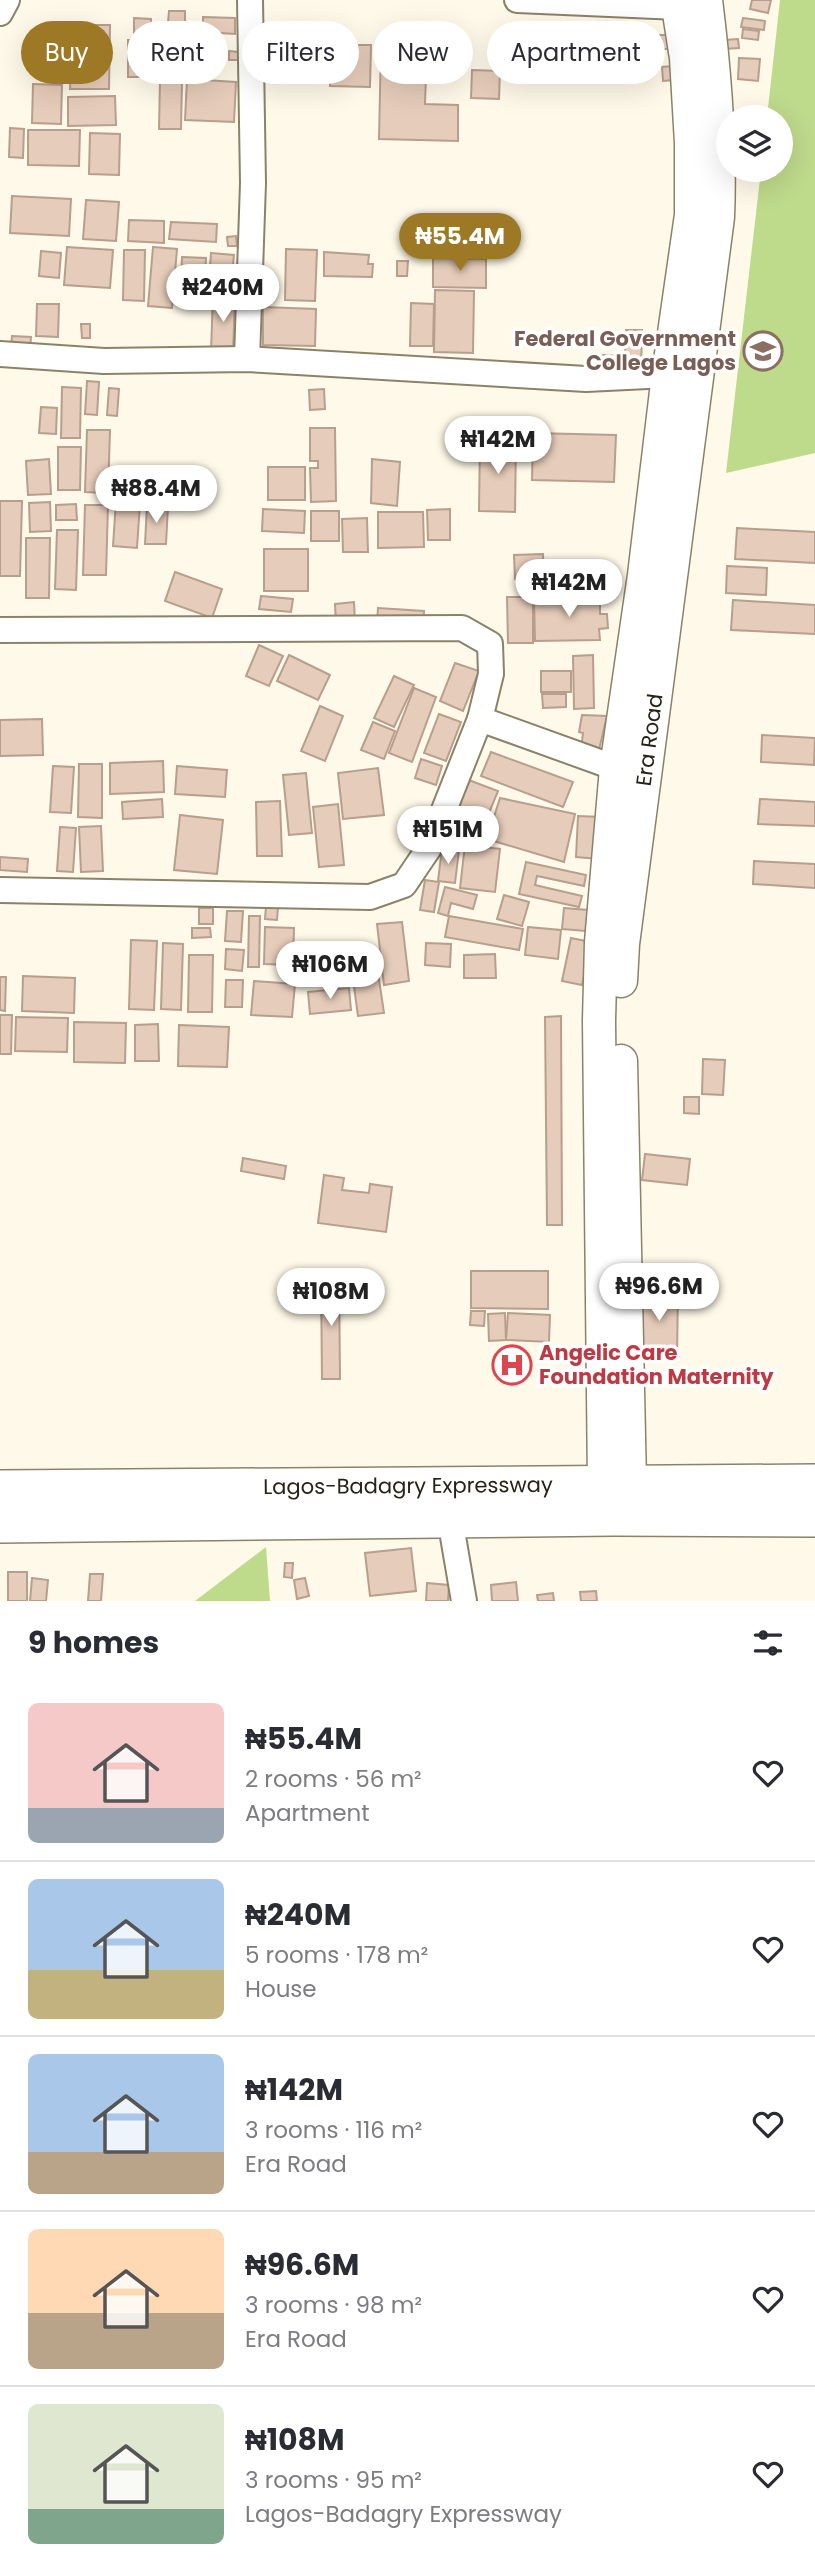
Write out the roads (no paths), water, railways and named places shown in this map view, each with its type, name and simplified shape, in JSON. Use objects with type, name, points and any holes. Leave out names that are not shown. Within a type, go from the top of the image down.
[{"type":"highway","name":"Lagos-Badagry Expressway","points":[[0,1489],[815,1483]]},
{"type":"highway","name":"Lagos-Badagry Expressway","points":[[0,1524],[815,1518]]},
{"type":"main road","points":[[617,1484],[598,1021],[601,942],[616,768],[691,215],[687,2]]},
{"type":"main road","name":"Era Road","points":[[617,1484],[620,1024],[623,944],[718,217],[720,164],[713,59],[687,2]]},
{"type":"street","points":[[0,13],[7,0]]},
{"type":"street","points":[[247,359],[253,183],[250,0]]},
{"type":"street","points":[[517,0],[687,2]]},
{"type":"street","points":[[0,354],[104,361],[247,359],[586,379],[668,374]]},
{"type":"street","points":[[0,630],[462,628],[490,644],[491,674],[480,719],[429,848],[404,885],[370,897],[0,890]]},
{"type":"street","points":[[480,719],[616,768]]},
{"type":"street","points":[[450,1519],[464,1601]]},
{"type":"place","name":"Federal Government College Lagos","points":[[763,351]]},
{"type":"place","name":"Angelic Care Foundation Maternity","points":[[512,1365]]}]
